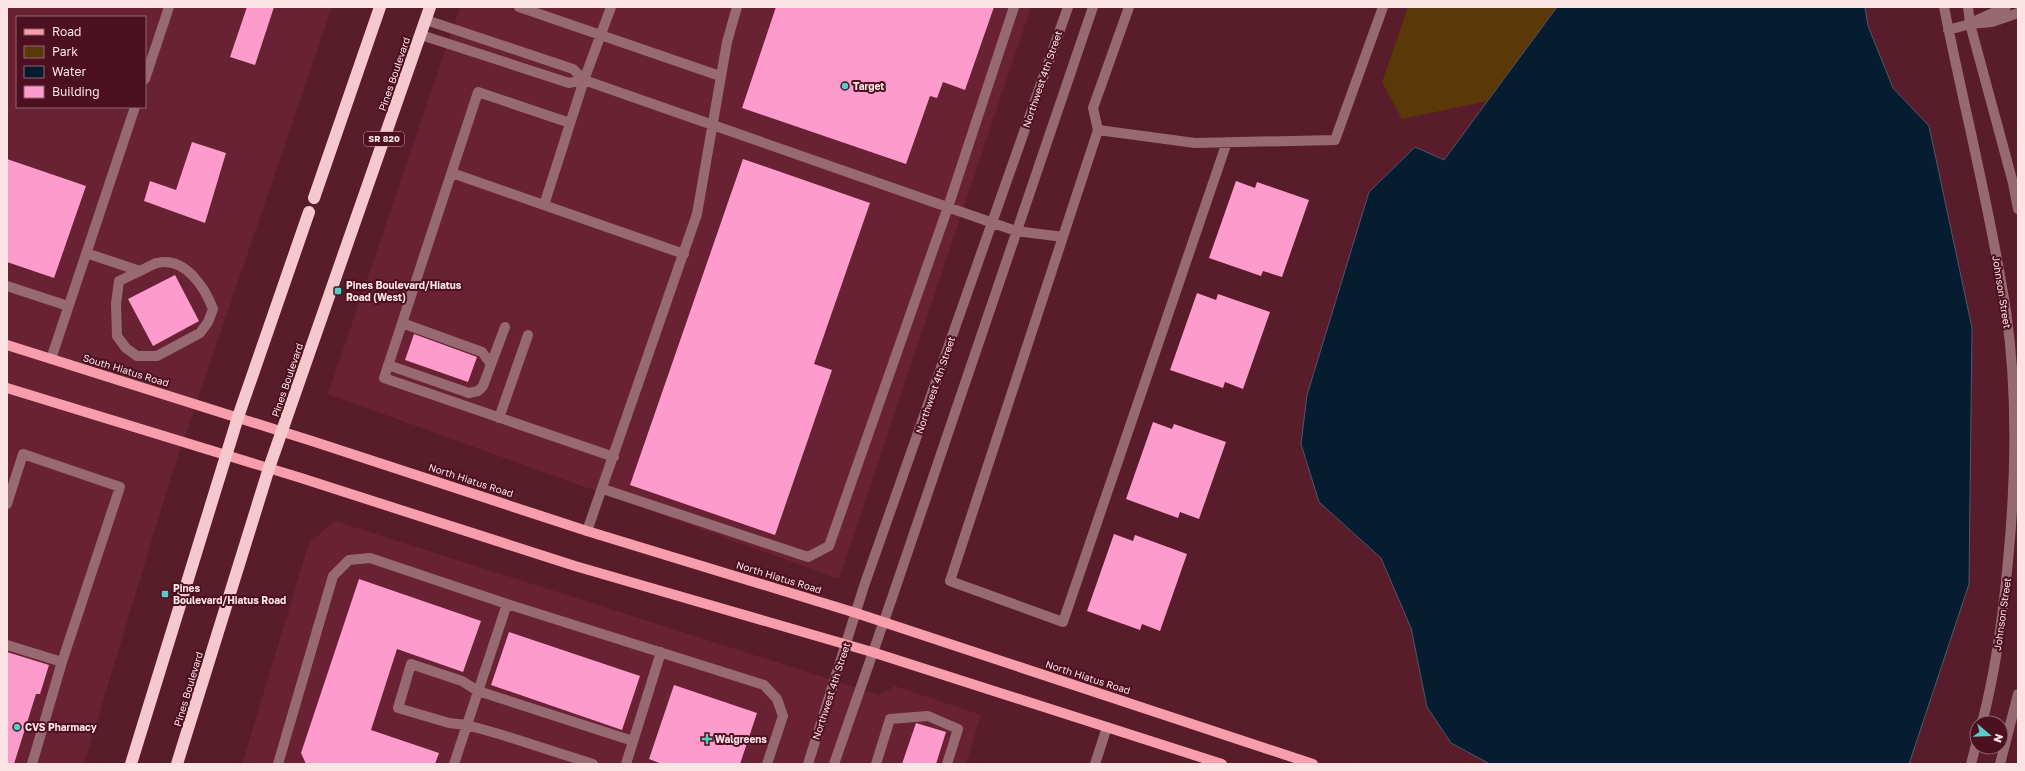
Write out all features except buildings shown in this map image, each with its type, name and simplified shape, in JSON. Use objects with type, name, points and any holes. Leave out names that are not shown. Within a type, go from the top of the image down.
[{"type":"highway","points":[[314,198],[380,7]]},
{"type":"highway","name":"Pines Boulevard","points":[[177,764],[269,468],[430,7]]},
{"type":"highway","points":[[131,764],[238,417],[309,212]]},
{"type":"main road","points":[[309,212],[314,198]]},
{"type":"main road","name":"South Hiatus Road","points":[[7,345],[238,417]]},
{"type":"main road","points":[[7,388],[269,468],[575,566],[872,652],[1222,764]]},
{"type":"main road","name":"North Hiatus Road","points":[[238,417],[587,531],[856,613],[1313,764]]},
{"type":"street","points":[[146,76],[169,7]]},
{"type":"street","points":[[519,7],[720,76]]},
{"type":"street","points":[[544,205],[584,80],[611,7]]},
{"type":"street","points":[[587,531],[603,489],[697,214],[720,76],[727,42],[737,7]]},
{"type":"street","points":[[603,489],[808,557],[829,546],[948,207],[1014,7]]},
{"type":"street","name":"Northwest 4th Street","points":[[808,764],[856,613],[1068,7]]},
{"type":"street","points":[[834,764],[1093,7]]},
{"type":"street","points":[[1129,7],[1093,108],[1098,130],[950,581],[1063,622],[1227,142]]},
{"type":"street","points":[[1098,130],[1195,143],[1336,140],[1383,7]]},
{"type":"street","name":"Johnson Street","points":[[1944,7],[1985,198],[2006,311],[2015,396],[2014,503],[2004,602],[1991,690],[1984,715]]},
{"type":"street","points":[[1968,7],[1970,24],[2013,183],[2018,208]]},
{"type":"street","points":[[1948,30],[1970,24],[2006,7]]},
{"type":"street","points":[[1970,24],[1992,22],[2018,13]]},
{"type":"street","points":[[426,20],[573,69],[584,80],[1016,231],[1063,237]]},
{"type":"street","points":[[421,35],[569,83],[584,80]]},
{"type":"street","points":[[570,123],[478,92],[384,378],[614,457]]},
{"type":"street","points":[[51,359],[135,108]]},
{"type":"street","points":[[452,173],[684,254]]},
{"type":"street","points":[[86,253],[140,271],[157,263],[172,264],[186,269],[207,294],[213,309],[208,322],[200,333],[157,356],[137,356],[126,348],[117,336],[116,304],[119,281],[140,271]]},
{"type":"street","points":[[7,286],[68,306]]},
{"type":"street","points":[[402,323],[482,352],[490,364]]},
{"type":"street","points":[[388,365],[469,393],[478,391],[482,386],[505,327]]},
{"type":"street","points":[[499,418],[528,335]]},
{"type":"street","points":[[7,504],[23,454],[120,487],[62,662],[32,764]]},
{"type":"street","points":[[278,764],[334,576],[349,560],[370,558],[507,604],[764,685],[777,699],[783,716],[767,764]]},
{"type":"street","points":[[454,764],[507,604]]},
{"type":"street","points":[[7,645],[62,662]]},
{"type":"street","points":[[626,764],[661,652]]},
{"type":"street","points":[[593,764],[467,725],[450,723],[398,708],[412,664],[462,681],[478,691],[633,741]]},
{"type":"street","points":[[2000,764],[2018,694]]},
{"type":"street","points":[[876,764],[890,719],[928,716],[958,729],[947,764]]},
{"type":"street","points":[[1095,764],[1107,727]]},
{"type":"shaded area","points":[[7,7],[332,7],[170,480],[84,764],[7,764]]},
{"type":"shaded area","points":[[460,7],[1031,7],[839,579],[328,394]]},
{"type":"shaded area","points":[[335,521],[879,695],[895,686],[981,715],[966,764],[242,764],[309,543]]},
{"type":"green space","points":[[1408,7],[1557,7],[1487,101],[1402,119],[1382,82]]},
{"type":"water","points":[[1557,7],[1865,7],[1868,26],[1893,88],[1929,126],[1972,328],[1969,584],[1909,764],[1490,764],[1451,743],[1427,707],[1411,628],[1381,558],[1319,502],[1301,444],[1307,395],[1369,192],[1415,147],[1444,160]]},
{"type":"place","name":"Target","points":[[845,86]]},
{"type":"place","name":"Pines Boulevard/Hiatus Road (West)","points":[[338,291]]},
{"type":"place","name":"Pines Boulevard/Hiatus Road","points":[[165,594]]},
{"type":"place","name":"CVS Pharmacy","points":[[17,727]]},
{"type":"place","name":"Walgreens","points":[[707,739]]}]
